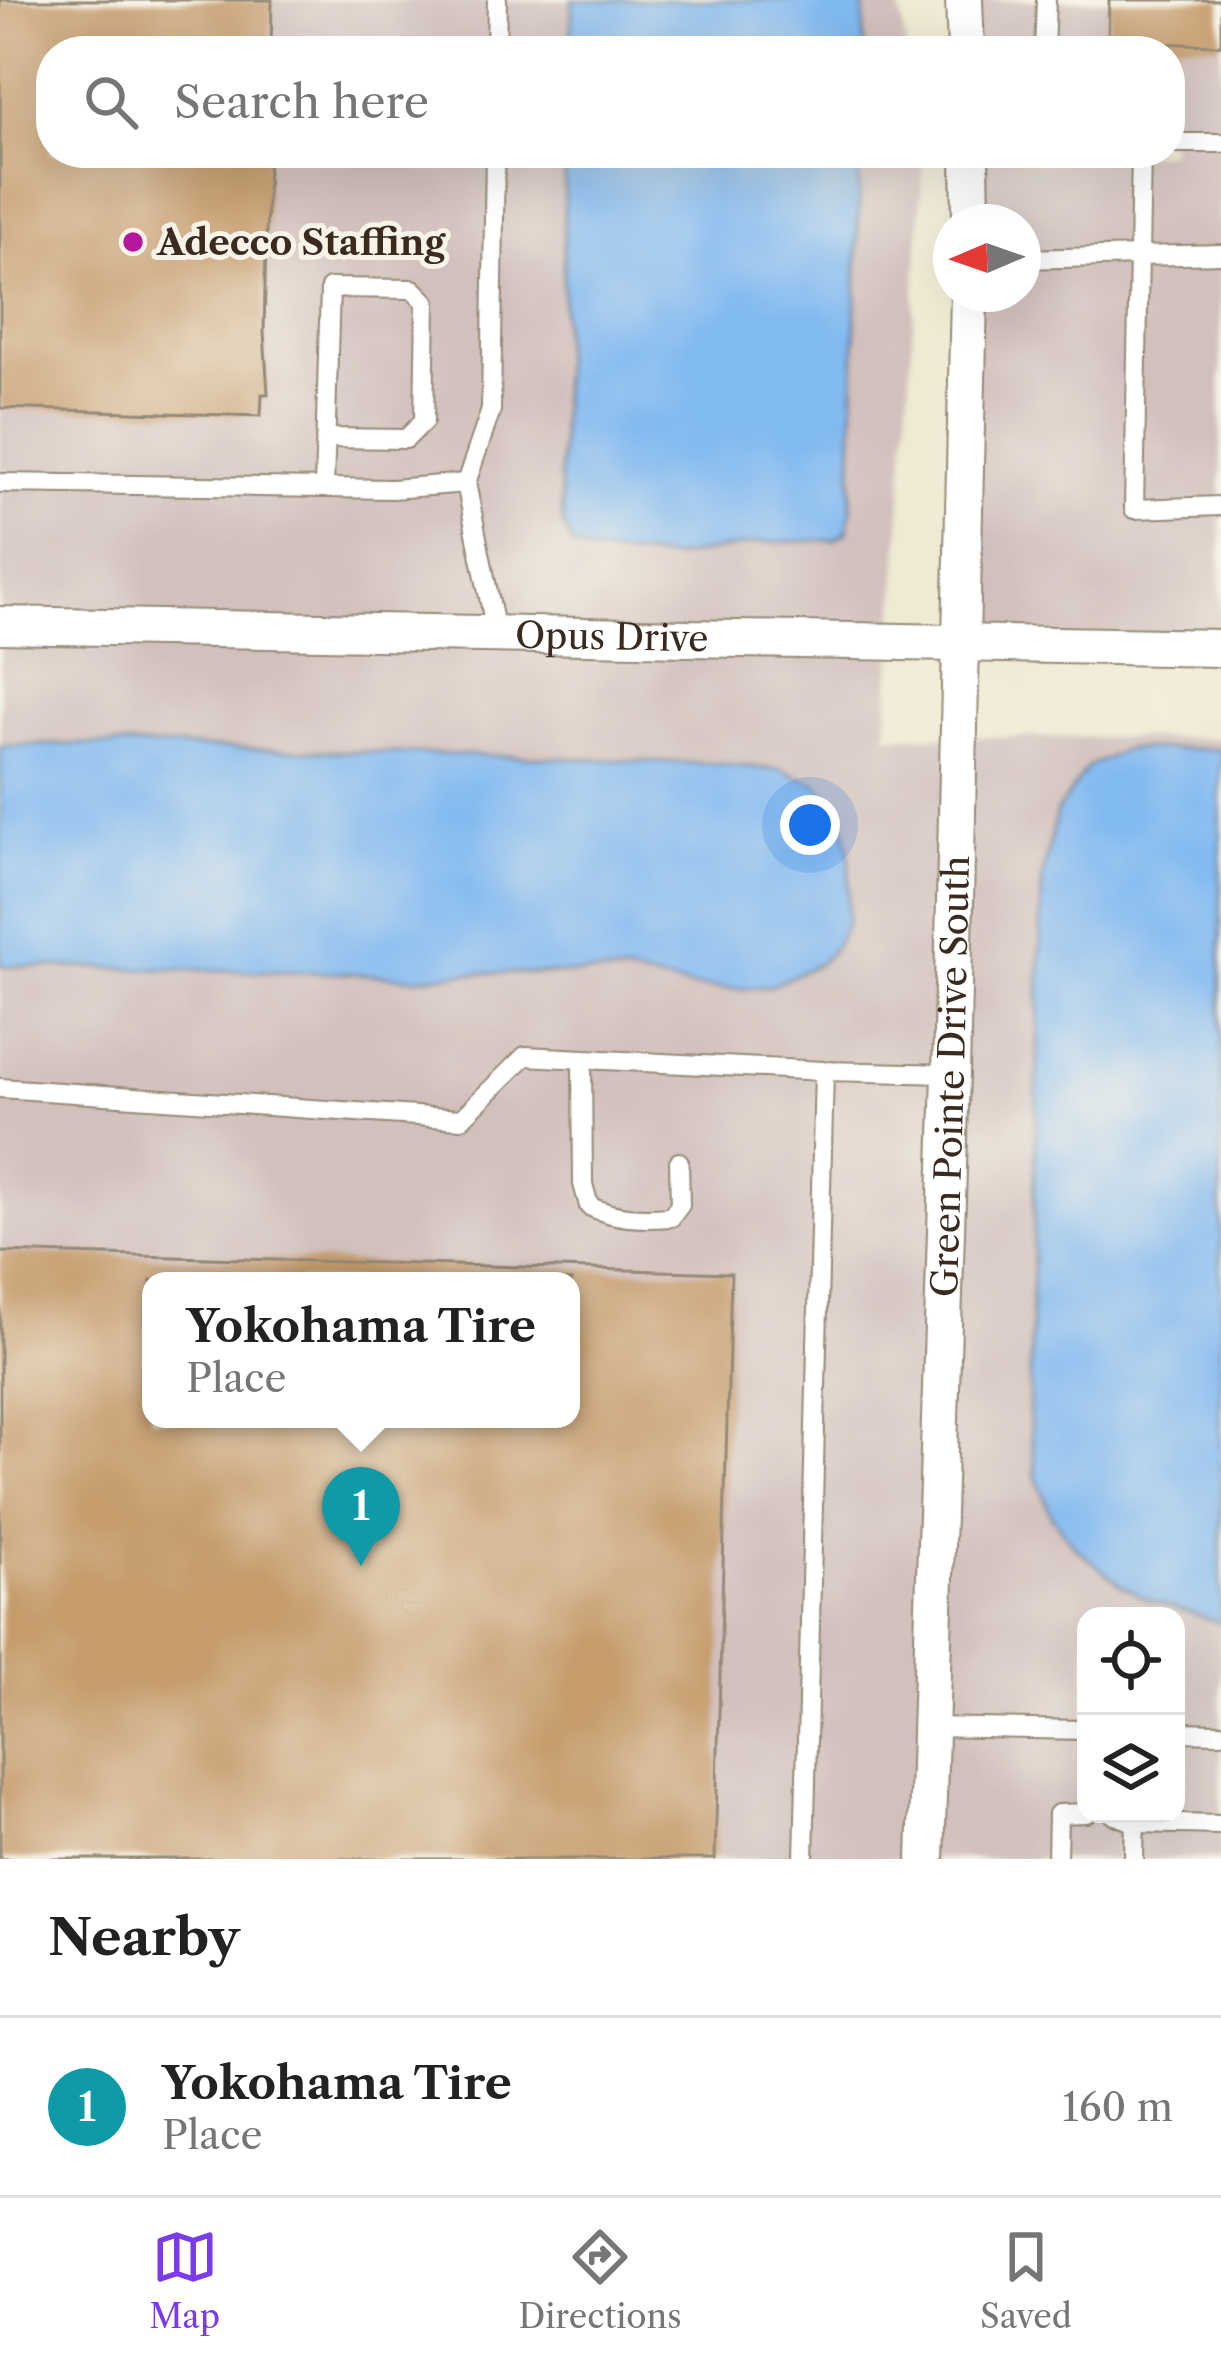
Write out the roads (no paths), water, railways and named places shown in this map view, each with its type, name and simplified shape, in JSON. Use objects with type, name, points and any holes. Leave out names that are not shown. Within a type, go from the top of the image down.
[{"type":"street","points":[[964,0],[965,36]]},
{"type":"street","points":[[970,168],[971,204]]},
{"type":"street","name":"Green Pointe Drive South","points":[[926,1859],[968,312]]},
{"type":"street","name":"Opus Drive","points":[[0,625],[1221,649]]},
{"type":"lane","points":[[496,36],[497,0]]},
{"type":"lane","points":[[1045,36],[1046,0]]},
{"type":"lane","points":[[1185,142],[1221,143]]},
{"type":"lane","points":[[495,168],[491,410],[466,483],[497,637]]},
{"type":"lane","points":[[1141,168],[1135,509],[1221,506]]},
{"type":"lane","points":[[1041,259],[1221,254]]},
{"type":"lane","points":[[324,488],[330,288],[413,290],[427,302],[424,421],[406,439],[326,438]]},
{"type":"lane","points":[[0,483],[392,489],[466,483]]},
{"type":"lane","points":[[0,1088],[461,1119],[525,1056],[951,1074]]},
{"type":"lane","points":[[582,1059],[583,1184],[589,1206],[635,1219],[671,1217],[680,1204],[679,1162]]},
{"type":"lane","points":[[804,1859],[824,1071]]},
{"type":"lane","points":[[928,1727],[1077,1730]]},
{"type":"lane","points":[[1185,1732],[1221,1733]]},
{"type":"lane","points":[[1057,1859],[1058,1814],[1077,1813]]},
{"type":"lane","points":[[1185,1822],[1221,1825]]},
{"type":"lane","points":[[1134,1859],[1135,1823]]},
{"type":"water","points":[[572,0],[864,0],[864,36],[571,36]]},
{"type":"water","points":[[565,168],[860,168],[847,532],[834,540],[758,543],[674,558],[593,553],[574,547],[563,523]]},
{"type":"water","points":[[83,744],[509,756],[782,770],[817,784],[834,803],[845,827],[850,861],[847,922],[835,947],[820,963],[771,986],[744,989],[690,987],[628,974],[465,973],[415,978],[0,966],[0,746]]},
{"type":"water","points":[[1127,749],[1221,749],[1221,1623],[1185,1612],[1185,1607],[1149,1600],[1122,1586],[1077,1549],[1052,1517],[1036,1477],[1029,1415],[1042,878],[1057,811],[1088,767]]},
{"type":"place","name":"Adecco Staffing","points":[[133,242]]},
{"type":"place","name":"Yokohama Tire","points":[[361,1566]]}]
